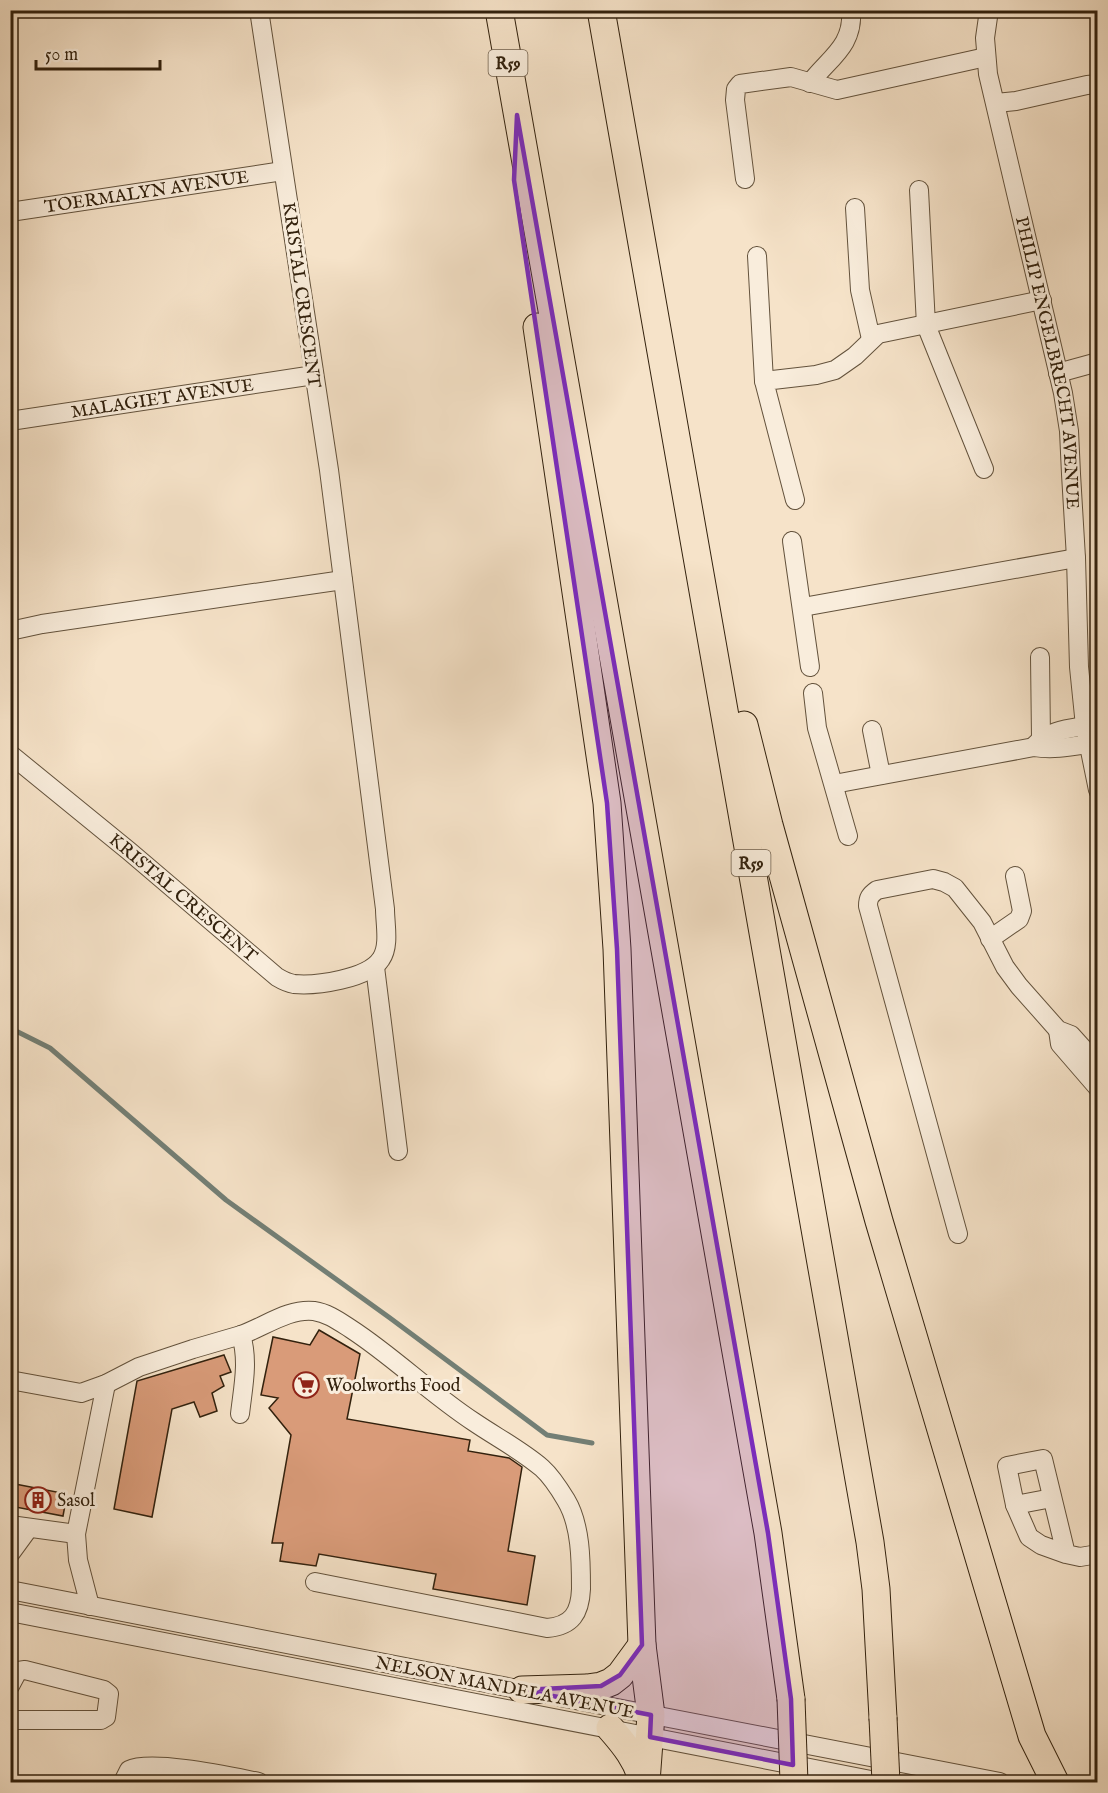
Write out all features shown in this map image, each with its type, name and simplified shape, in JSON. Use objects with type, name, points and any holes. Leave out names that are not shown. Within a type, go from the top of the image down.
[{"type":"highway","name":"R59","points":[[499,10],[768,1533],[791,1700],[794,1782]]},
{"type":"highway","name":"R59","points":[[601,10],[870,1542],[876,1589],[886,1782]]},
{"type":"highway","points":[[518,115],[513,135],[514,180],[607,803],[618,959],[642,1645],[651,1726],[645,1782]]},
{"type":"highway","points":[[711,631],[741,715],[775,847],[879,1221],[1032,1736],[1055,1782]]},
{"type":"highway","points":[[522,1690],[587,1688],[611,1682],[620,1675],[642,1645]]},
{"type":"highway","points":[[610,1728],[632,1755],[645,1782]]},
{"type":"highway","points":[[1032,1736],[1032,1782]]},
{"type":"street","name":"KRISTAL CRESCENT","points":[[10,754],[129,851],[277,977],[294,984],[325,982],[363,974],[382,958],[386,947],[385,909],[343,580],[259,10]]},
{"type":"street","points":[[810,83],[845,43],[850,28],[851,10]]},
{"type":"street","name":"PHILIP ENGELBRECHT AVENUE","points":[[989,10],[985,38],[988,74],[1042,300],[1069,431],[1079,667],[1085,726],[1098,790]]},
{"type":"street","points":[[745,179],[735,100],[737,87],[740,84],[785,77],[837,90],[986,57]]},
{"type":"street","points":[[996,103],[1098,84]]},
{"type":"street","name":"TOERMALYN AVENUE","points":[[10,212],[283,171]]},
{"type":"street","points":[[920,190],[926,325],[984,469]]},
{"type":"street","points":[[855,208],[860,290],[871,339]]},
{"type":"street","points":[[757,256],[764,381],[795,500]]},
{"type":"street","points":[[764,381],[827,373],[848,361],[878,334],[1042,300]]},
{"type":"street","points":[[1058,372],[1098,362]]},
{"type":"street","name":"MALAGIET AVENUE","points":[[10,422],[314,375]]},
{"type":"street","points":[[792,541],[810,667]]},
{"type":"street","points":[[803,607],[1076,558]]},
{"type":"street","points":[[10,631],[42,624],[343,580]]},
{"type":"street","points":[[1040,657],[1038,742],[1045,749],[1088,744]]},
{"type":"street","points":[[813,693],[817,728],[848,836]]},
{"type":"street","points":[[834,784],[1038,742],[1059,731],[1085,726]]},
{"type":"street","points":[[872,730],[881,775]]},
{"type":"street","points":[[990,939],[1019,919],[1021,915],[1015,876]]},
{"type":"street","points":[[958,1234],[868,906],[869,897],[877,890],[933,879],[955,888],[982,922],[1011,976],[1058,1030],[1071,1035],[1098,1065]]},
{"type":"street","name":"KRISTAL CRESCENT","points":[[375,966],[398,1150]]},
{"type":"street","points":[[1058,1030],[1060,1044],[1098,1088]]},
{"type":"street","points":[[10,1380],[76,1393],[86,1392],[139,1367],[241,1335],[289,1315],[305,1311],[319,1312],[332,1317],[368,1340],[473,1422],[509,1444],[543,1469],[567,1502],[580,1538],[579,1605],[574,1617],[557,1627],[547,1628],[315,1582]]},
{"type":"street","points":[[240,1414],[246,1364],[241,1335]]},
{"type":"street","points":[[90,1606],[78,1560],[76,1534],[106,1384]]},
{"type":"street","points":[[1066,1554],[1043,1459],[1007,1466],[1015,1505],[1029,1537],[1041,1545],[1066,1554],[1080,1557],[1098,1554]]},
{"type":"street","points":[[1015,1505],[1052,1498]]},
{"type":"street","points":[[10,1525],[76,1534]]},
{"type":"street","points":[[10,1554],[29,1528]]},
{"type":"street","name":"NELSON MANDELA AVENUE","points":[[10,1590],[522,1690],[651,1726],[881,1782]]},
{"type":"street","name":"NELSON MANDELA AVENUE","points":[[10,1612],[610,1728],[651,1726],[1000,1782]]},
{"type":"street","points":[[10,1686],[18,1671],[25,1670],[104,1690],[109,1694],[106,1717],[101,1720],[10,1720]]},
{"type":"street","points":[[123,1782],[129,1770],[143,1766],[217,1773],[259,1782]]},
{"type":"highlighted area","points":[[517,115],[768,1533],[791,1699],[793,1765],[650,1737],[651,1715],[522,1690],[601,1686],[620,1675],[642,1645],[617,949],[607,803],[514,180]]},
{"type":"building","points":[[319,1330],[360,1354],[347,1419],[470,1440],[468,1451],[509,1458],[522,1467],[508,1551],[535,1556],[527,1605],[433,1589],[436,1574],[319,1554],[316,1566],[280,1561],[283,1543],[272,1543],[291,1435],[269,1408],[278,1398],[261,1395],[273,1337],[310,1345]]},
{"type":"building","points":[[224,1355],[231,1372],[220,1376],[224,1386],[212,1393],[217,1411],[200,1417],[194,1402],[172,1409],[152,1517],[114,1509],[137,1381]]},
{"type":"building","name":"Sasol","points":[[10,1483],[67,1494],[63,1516],[10,1506]]},
{"type":"waterway","points":[[10,1028],[50,1048],[226,1200],[547,1435],[592,1443]]},
{"type":"place","name":"Woolworths Food","points":[[306,1385]]},
{"type":"place","name":"Sasol","points":[[38,1500]]}]
